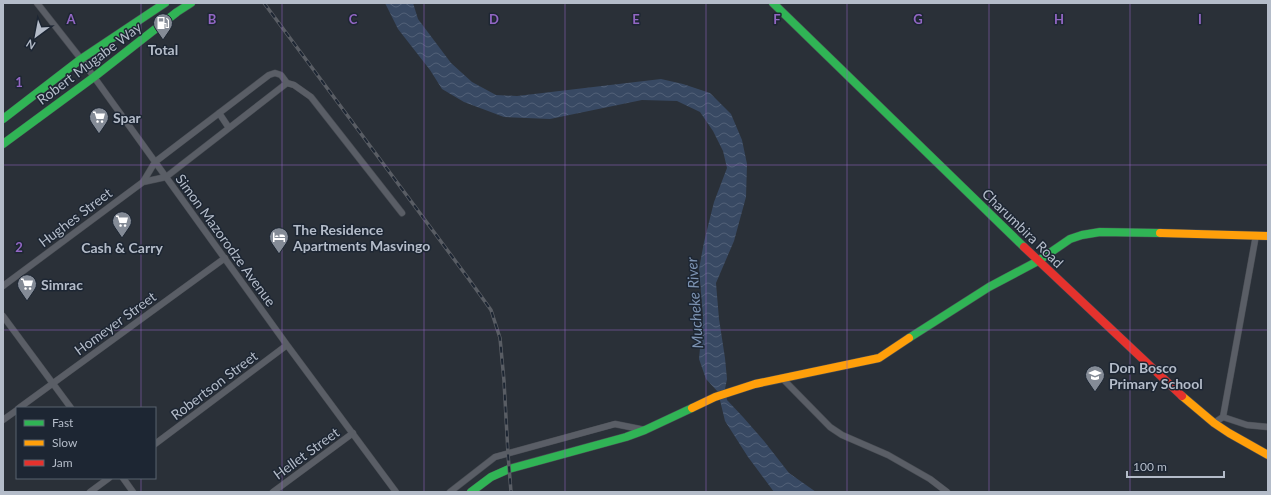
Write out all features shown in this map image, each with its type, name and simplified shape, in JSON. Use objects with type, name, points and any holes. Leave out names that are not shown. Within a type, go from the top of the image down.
[{"type":"main road","name":"Robert Mugabe Way","points":[[3,119],[81,59],[165,3]]},
{"type":"main road","name":"Robert Mugabe Way","points":[[3,144],[191,3]]},
{"type":"main road","name":"Charumbira Road","points":[[772,3],[1038,261],[1181,395],[1229,434],[1268,455]]},
{"type":"main road","points":[[471,492],[491,477],[509,469],[626,437],[645,430],[715,397],[755,384],[879,358],[989,287],[1038,261],[1070,239],[1082,235],[1100,232],[1268,236]]},
{"type":"street","name":"Simon Mazorodze Avenue","points":[[38,3],[81,59],[287,345],[396,492]]},
{"type":"street","points":[[143,182],[155,162],[269,75],[275,73],[281,75],[287,83],[294,85],[311,97],[402,213]]},
{"type":"street","points":[[143,182],[166,177],[287,83]]},
{"type":"street","points":[[219,113],[229,128]]},
{"type":"street","name":"Hughes Street","points":[[3,286],[143,182]]},
{"type":"street","points":[[1214,423],[1223,417],[1256,235]]},
{"type":"street","name":"Homeyer Street","points":[[21,407],[225,258]]},
{"type":"street","points":[[3,316],[70,407]]},
{"type":"street","name":"Robertson Street","points":[[156,443],[287,345]]},
{"type":"street","points":[[782,378],[830,427],[842,435],[888,454],[930,479],[947,492]]},
{"type":"street","name":"Homeyer Street","points":[[3,420],[16,410]]},
{"type":"street","points":[[1223,417],[1247,425],[1268,427]]},
{"type":"street","points":[[450,492],[495,457],[615,424],[645,430]]},
{"type":"street","name":"Hellet Street","points":[[273,492],[353,434]]},
{"type":"street","points":[[90,492],[108,479]]},
{"type":"street","points":[[124,479],[133,492]]},
{"type":"water","points":[[385,3],[413,3],[418,19],[451,63],[472,82],[496,95],[517,96],[661,79],[683,84],[710,93],[731,114],[742,140],[747,164],[746,197],[734,241],[716,283],[727,379],[725,389],[727,400],[764,441],[789,473],[816,492],[774,492],[748,457],[725,421],[718,392],[706,379],[699,359],[703,316],[699,269],[714,202],[727,168],[723,151],[713,131],[700,112],[677,101],[642,100],[550,119],[504,117],[464,102],[442,89],[430,70],[398,29]]},
{"type":"railway","points":[[264,3],[491,310],[500,338],[511,492]]},
{"type":"traffic: fast","points":[[3,119],[81,59],[165,3]]},
{"type":"traffic: fast","points":[[3,144],[191,3]]},
{"type":"traffic: fast","points":[[773,3],[1024,247]]},
{"type":"traffic: fast","points":[[909,338],[989,287],[1038,261],[1070,239],[1100,232],[1160,233]]},
{"type":"traffic: fast","points":[[471,492],[491,477],[509,469],[626,437],[645,430],[692,408]]},
{"type":"traffic: slow","points":[[1160,233],[1268,236]]},
{"type":"traffic: slow","points":[[692,408],[715,397],[755,384],[879,358],[909,338]]},
{"type":"traffic: slow","points":[[1182,396],[1214,423],[1268,455]]},
{"type":"traffic: jam","points":[[1024,247],[1182,396]]},
{"type":"place","name":"Total","points":[[163,40]]},
{"type":"place","name":"Spar","points":[[99,134]]},
{"type":"place","name":"Cash & Carry","points":[[122,238]]},
{"type":"place","name":"The Residence Apartments Masvingo","points":[[279,254]]},
{"type":"place","name":"Simrac","points":[[27,301]]},
{"type":"place","name":"Don Bosco Primary School","points":[[1095,392]]},
{"type":"water label","name":"Mucheke River","points":[[694,303]]}]
